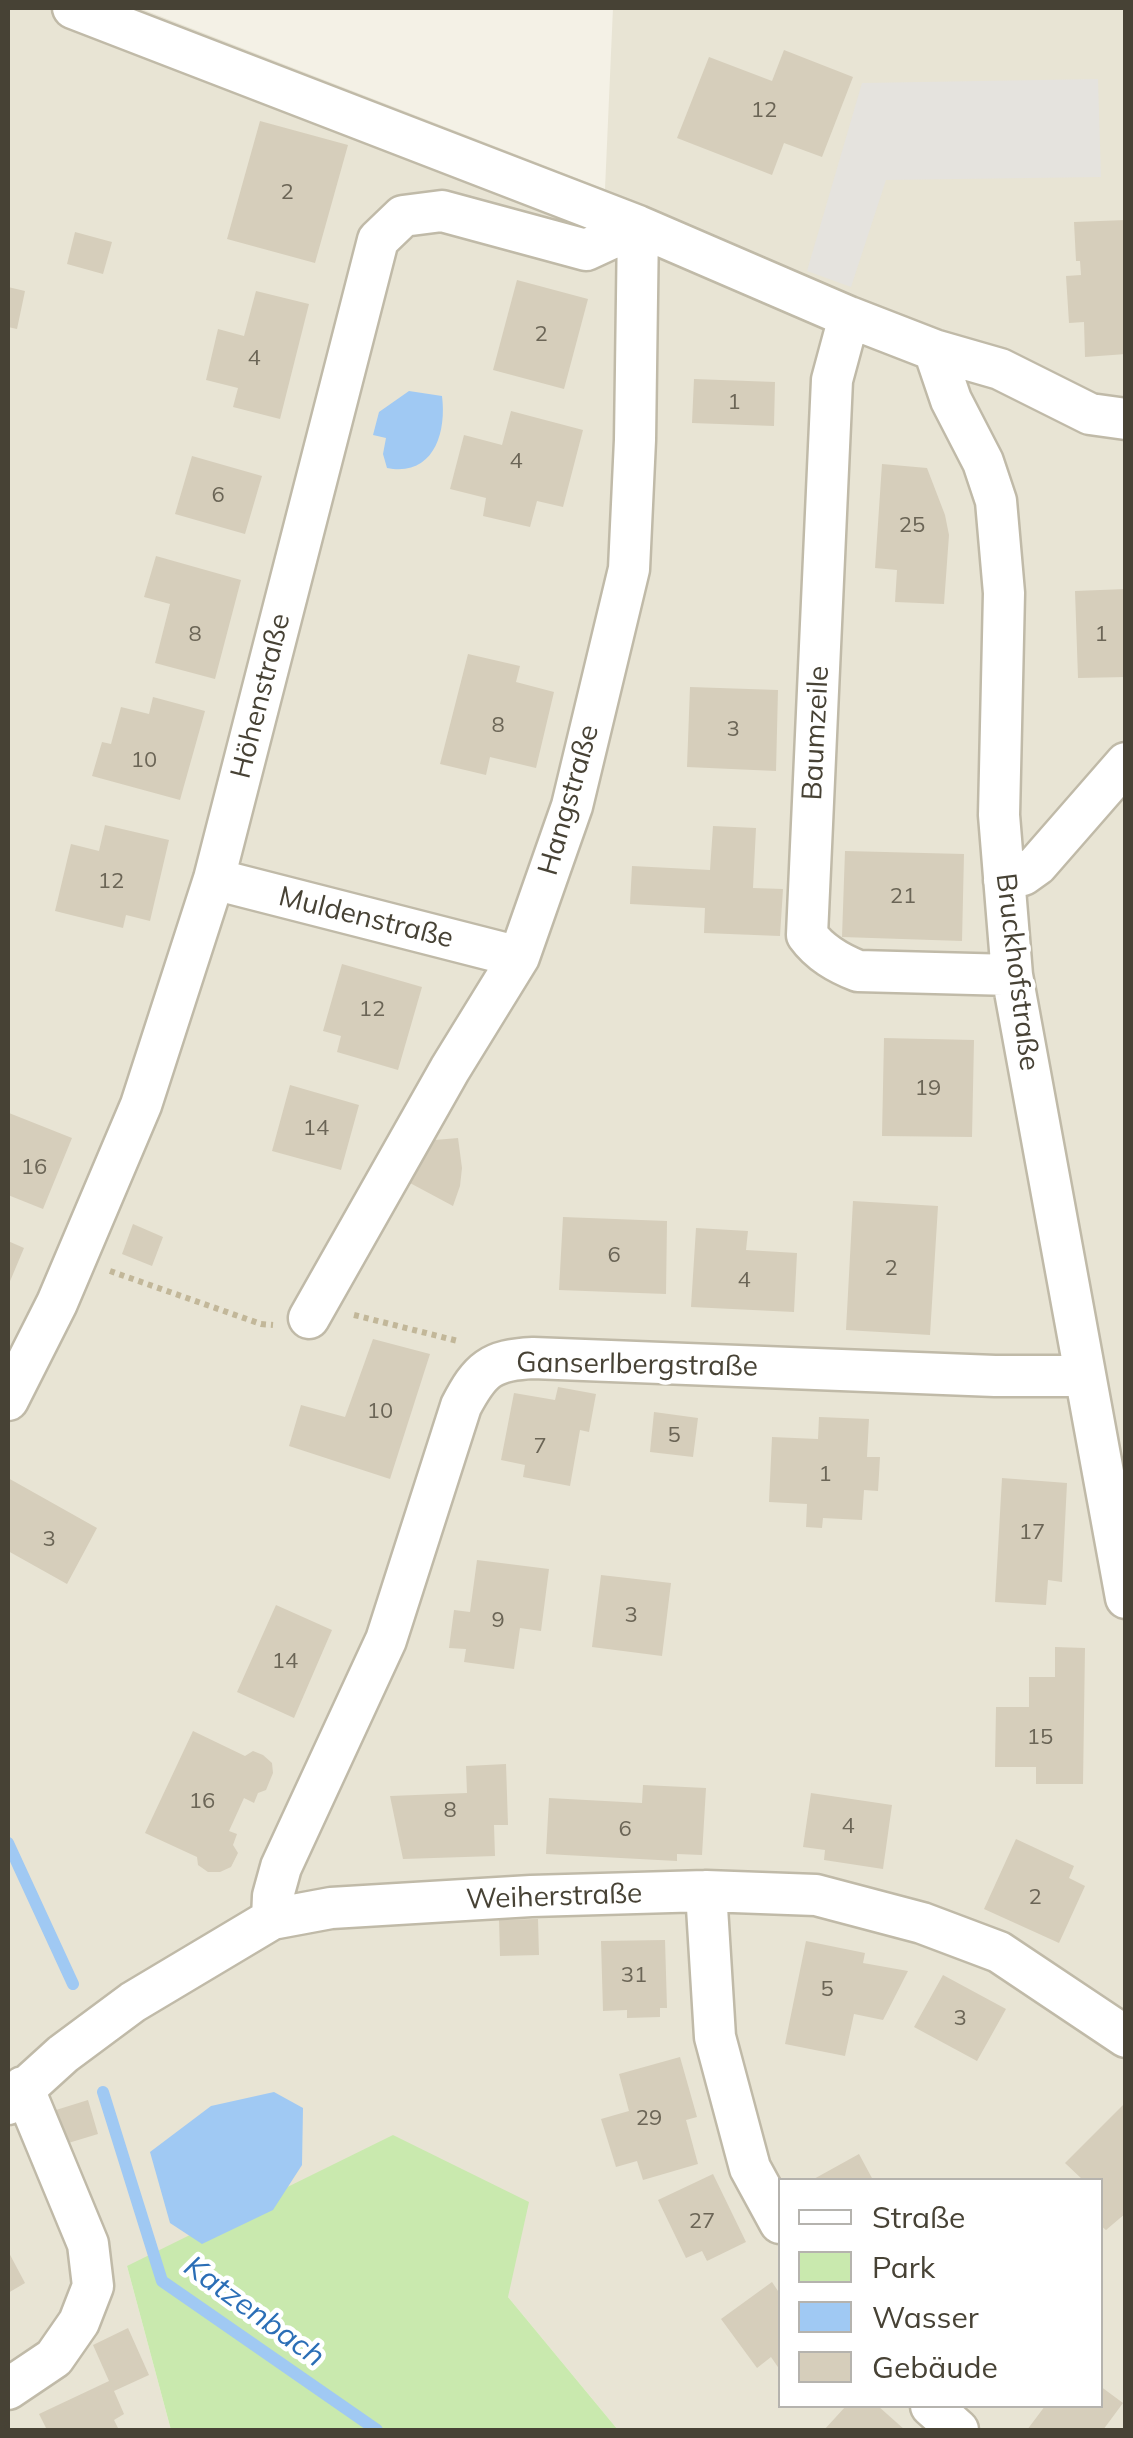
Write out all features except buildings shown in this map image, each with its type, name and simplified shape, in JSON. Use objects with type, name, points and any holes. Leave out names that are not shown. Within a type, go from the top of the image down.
[{"type":"street","points":[[73,8],[638,226],[934,350],[1000,369],[1090,414],[1126,418]]},
{"type":"street","name":"Höhenstraße","points":[[8,1400],[57,1304],[142,1105],[214,880],[378,240],[403,216],[442,211],[586,250],[638,226]]},
{"type":"street","name":"Hangstraße","points":[[309,1318],[519,956],[572,806],[629,569],[638,226]]},
{"type":"street","name":"Baumzeile","points":[[849,316],[832,380],[807,935],[815,946],[842,965],[858,970],[1012,975]]},
{"type":"street","name":"Bruckhofstraße","points":[[934,350],[950,400],[982,462],[998,517],[1004,593],[999,743],[1012,975],[1126,1598]]},
{"type":"street","points":[[1004,880],[1036,865],[1126,763]]},
{"type":"street","name":"Muldenstraße","points":[[214,880],[519,956]]},
{"type":"street","name":"Ganserlbergstraße","points":[[272,1919],[281,1867],[386,1640],[460,1406],[474,1382],[492,1364],[532,1358],[956,1375],[1084,1376]]},
{"type":"street","name":"Weiherstraße","points":[[16,2096],[133,2002],[272,1919],[331,1908],[532,1896],[765,1890],[816,1895],[922,1923],[998,1952],[1126,2037]]},
{"type":"street","points":[[706,1891],[716,2037],[750,2168],[778,2219]]},
{"type":"street","points":[[8,2389],[54,2358],[79,2322],[92,2286],[88,2244],[16,2096]]},
{"type":"street","points":[[933,2408],[958,2430]]},
{"type":"shaded area","points":[[8,8],[139,8],[605,189],[613,8],[1125,8],[1125,2430],[618,2430],[508,2297],[127,2266],[171,2430],[8,2430]]},
{"type":"shaded area","points":[[1098,79],[1101,177],[886,180],[851,287],[807,271],[862,83]]},
{"type":"green space","points":[[393,2135],[529,2202],[508,2297],[618,2430],[171,2430],[127,2266]]},
{"type":"water","points":[[409,391],[442,396],[439,438],[433,450],[415,466],[387,468],[383,454],[386,438],[373,435],[379,412]]},
{"type":"water","points":[[274,2092],[303,2108],[302,2165],[273,2210],[202,2244],[170,2223],[150,2152],[211,2106]]},
{"type":"waterway","name":"Katzenbach","points":[[8,1843],[73,1984]]},
{"type":"waterway","name":"Katzenbach","points":[[103,2092],[162,2281],[377,2430]]}]
